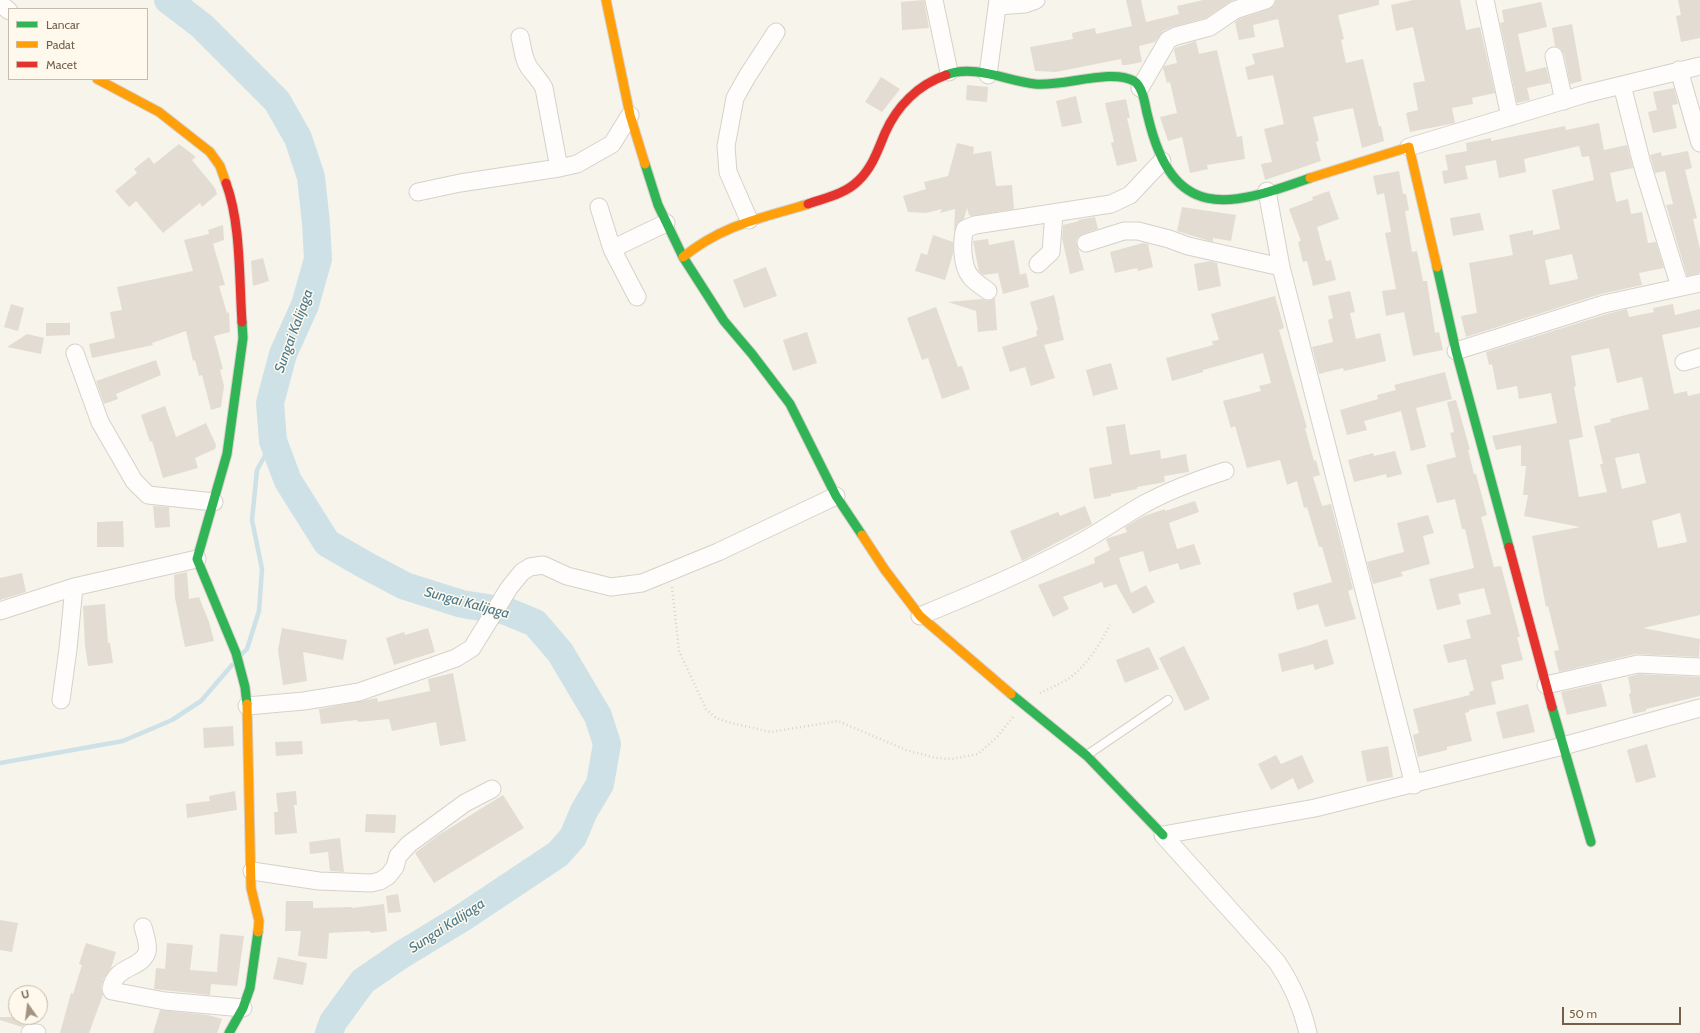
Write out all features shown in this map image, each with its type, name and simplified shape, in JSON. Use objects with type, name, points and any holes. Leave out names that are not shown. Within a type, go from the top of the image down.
[{"type":"street","points":[[606,0],[630,115],[658,205],[666,223],[683,257],[724,321],[752,354],[790,404],[836,496],[885,570],[920,616],[991,678],[1087,756],[1163,835],[1277,962],[1288,978],[1296,996],[1308,1033]]},
{"type":"street","points":[[934,0],[949,72]]},
{"type":"street","points":[[988,75],[997,3],[1025,4],[1036,0]]},
{"type":"street","points":[[1140,88],[1168,40],[1176,36],[1210,27],[1235,10],[1266,0]]},
{"type":"street","points":[[1485,0],[1510,117]]},
{"type":"street","points":[[0,3],[8,10]]},
{"type":"street","points":[[749,220],[728,172],[726,146],[735,98],[776,32]]},
{"type":"street","points":[[520,37],[525,60],[530,70],[540,80],[544,88],[559,168]]},
{"type":"street","points":[[1554,56],[1564,101]]},
{"type":"street","points":[[683,257],[696,245],[713,235],[749,220],[812,203],[850,188],[864,175],[875,160],[889,125],[908,99],[933,80],[949,72],[962,71],[1048,85],[1110,77],[1127,78],[1140,88],[1152,139],[1162,161],[1176,181],[1189,192],[1206,198],[1234,200],[1267,192],[1585,94],[1700,66]]},
{"type":"street","points":[[1679,70],[1700,143]]},
{"type":"street","points":[[99,80],[159,112],[210,152],[220,166],[231,196],[236,229],[243,338],[227,454],[197,559],[236,653],[242,675],[247,706],[252,871],[251,888],[258,912],[259,929],[250,988],[243,1008],[229,1033]]},
{"type":"street","points":[[1622,85],[1642,164],[1680,287]]},
{"type":"street","points":[[418,192],[467,182],[559,168],[581,162],[612,144],[630,115]]},
{"type":"street","points":[[1409,147],[1456,351],[1546,685],[1591,842]]},
{"type":"street","points":[[988,291],[969,276],[963,258],[962,238],[965,230],[975,225],[1111,204],[1130,195],[1162,161]]},
{"type":"street","points":[[1267,192],[1281,267],[1414,785]]},
{"type":"street","points":[[599,207],[612,249],[637,297]]},
{"type":"street","points":[[1038,264],[1050,252],[1054,213]]},
{"type":"street","points":[[612,249],[666,223]]},
{"type":"street","points":[[1086,244],[1124,231],[1138,231],[1169,239],[1188,246],[1281,267]]},
{"type":"street","points":[[1456,351],[1604,304],[1700,283]]},
{"type":"street","points":[[75,353],[100,422],[140,488],[148,494],[214,502]]},
{"type":"street","points":[[1684,362],[1700,357]]},
{"type":"street","points":[[920,616],[990,586],[1074,546],[1142,505],[1166,493],[1194,480],[1226,471]]},
{"type":"street","points":[[247,706],[304,701],[359,692],[456,658],[472,648],[509,588],[522,572],[530,567],[547,566],[567,576],[611,587],[642,583],[718,552],[836,496]]},
{"type":"street","points":[[0,611],[74,587],[197,559]]},
{"type":"street","points":[[61,700],[74,587]]},
{"type":"street","points":[[1546,685],[1638,664],[1700,667]]},
{"type":"street","points":[[1163,835],[1315,808],[1414,785],[1700,708]]},
{"type":"street","points":[[252,871],[319,881],[371,883],[380,881],[388,876],[394,867],[398,856],[409,844],[465,803],[492,789]]},
{"type":"street","points":[[144,927],[147,940],[147,952],[139,962],[124,969],[115,978],[111,985],[112,991],[165,1001],[243,1008]]},
{"type":"street","points":[[30,1033],[37,1033]]},
{"type":"lane","points":[[1087,756],[1168,700]]},
{"type":"path","points":[[670,571],[679,651],[706,709],[716,718],[771,732],[838,721],[906,750],[936,758],[952,759],[978,754],[1009,724],[1023,703],[1068,678],[1084,665],[1098,646],[1110,625]]},
{"type":"building","points":[[924,0],[929,28],[902,30],[901,2]]},
{"type":"building","points":[[1126,0],[1141,0],[1146,22],[1179,14],[1177,6],[1203,0],[1233,0],[1206,18],[1172,27],[1163,31],[1155,42],[1139,46],[1142,62],[1122,65],[1121,59],[1056,72],[1035,71],[1030,47],[1073,39],[1072,33],[1095,28],[1096,34],[1132,26]]},
{"type":"building","points":[[1276,0],[1379,0],[1379,5],[1338,15],[1344,39],[1341,40],[1346,63],[1363,59],[1384,141],[1362,148],[1353,108],[1313,117],[1319,141],[1316,142],[1321,161],[1265,180],[1261,164],[1272,162],[1264,129],[1284,124],[1273,75],[1248,80],[1245,67],[1255,64],[1252,54],[1284,47],[1278,19],[1253,25],[1255,37],[1239,40],[1235,22],[1239,19],[1269,9],[1274,6]]},
{"type":"building","points":[[1413,0],[1460,0],[1466,30],[1480,27],[1495,93],[1472,98],[1473,104],[1452,108],[1455,123],[1410,132],[1406,113],[1418,110],[1413,83],[1425,81],[1413,27],[1396,31],[1391,5]]},
{"type":"building","points":[[1678,0],[1700,0],[1700,38],[1681,42],[1676,16],[1681,15]]},
{"type":"building","points":[[1541,2],[1547,27],[1518,34],[1526,72],[1546,67],[1550,83],[1527,88],[1530,100],[1517,103],[1500,23],[1504,22],[1502,10]]},
{"type":"building","points":[[1572,24],[1582,81],[1570,84],[1564,54],[1561,49],[1555,46],[1552,28]]},
{"type":"building","points":[[1196,41],[1199,54],[1217,50],[1237,137],[1242,136],[1245,159],[1207,165],[1208,169],[1190,173],[1182,137],[1168,141],[1160,117],[1177,113],[1170,82],[1167,83],[1163,68],[1164,66],[1177,63],[1174,50],[1175,48]]},
{"type":"building","points":[[881,77],[900,89],[882,112],[865,102]]},
{"type":"building","points":[[967,85],[988,87],[987,102],[966,100]]},
{"type":"building","points":[[1674,88],[1678,104],[1672,105],[1677,128],[1653,133],[1648,112],[1657,110],[1653,92]]},
{"type":"building","points":[[1076,96],[1082,123],[1062,127],[1056,101]]},
{"type":"building","points":[[1126,99],[1130,118],[1127,118],[1137,161],[1117,166],[1111,143],[1114,142],[1105,103]]},
{"type":"building","points":[[1599,123],[1604,150],[1627,145],[1633,168],[1610,173],[1616,202],[1628,199],[1631,214],[1642,212],[1648,243],[1656,242],[1664,268],[1639,273],[1642,285],[1601,294],[1466,337],[1461,316],[1477,313],[1469,263],[1513,255],[1509,235],[1533,230],[1533,235],[1560,229],[1552,190],[1594,180],[1589,156],[1582,157],[1579,146],[1524,159],[1526,172],[1499,178],[1496,160],[1465,166],[1468,179],[1444,184],[1442,171],[1448,170],[1445,155],[1467,151],[1466,143],[1491,138],[1491,141],[1565,126],[1566,130]],"holes":[[[1572,254],[1578,279],[1550,285],[1545,260]]]},
{"type":"building","points":[[957,143],[974,147],[973,154],[991,151],[996,186],[1012,185],[1014,209],[972,216],[969,215],[967,208],[964,219],[957,223],[954,233],[955,209],[940,213],[942,209],[926,213],[908,212],[903,196],[926,189],[924,182],[948,176]]},
{"type":"building","points":[[179,144],[196,157],[192,160],[215,188],[217,194],[202,207],[200,203],[163,233],[136,201],[129,207],[115,191],[137,173],[134,169],[149,157],[154,164]]},
{"type":"building","points":[[1688,151],[1692,168],[1685,170],[1697,218],[1693,219],[1700,249],[1700,273],[1687,276],[1666,205],[1673,204],[1665,171],[1655,173],[1650,155],[1661,152],[1662,156]]},
{"type":"building","points":[[1399,171],[1403,194],[1406,194],[1409,210],[1405,211],[1412,252],[1417,251],[1423,281],[1427,281],[1435,333],[1439,332],[1443,350],[1413,356],[1404,312],[1386,316],[1382,291],[1396,289],[1385,233],[1391,232],[1384,193],[1377,195],[1373,176]]},
{"type":"building","points":[[1329,191],[1339,219],[1317,227],[1326,261],[1331,260],[1336,280],[1313,286],[1307,261],[1303,262],[1298,242],[1301,241],[1289,209],[1313,200],[1312,197]]},
{"type":"building","points":[[1182,207],[1236,215],[1231,241],[1213,238],[1213,242],[1177,231]]},
{"type":"building","points":[[1480,213],[1484,230],[1453,236],[1450,218]]},
{"type":"building","points":[[1095,217],[1098,229],[1083,234],[1078,237],[1076,241],[1084,270],[1070,274],[1062,238],[1063,225],[1079,221],[1078,220]]},
{"type":"building","points":[[223,225],[224,240],[213,244],[225,285],[219,286],[227,313],[229,312],[230,332],[214,336],[223,369],[220,370],[224,386],[221,407],[211,410],[202,375],[199,376],[195,360],[193,361],[186,331],[152,343],[153,345],[92,358],[89,344],[115,338],[110,312],[122,310],[117,287],[193,271],[184,240],[209,234],[208,230]]},
{"type":"building","points":[[933,235],[953,242],[953,254],[945,280],[915,271],[921,253],[927,255]]},
{"type":"building","points":[[988,239],[989,245],[1014,240],[1020,275],[1026,273],[1029,287],[1003,294],[998,273],[983,275],[979,272],[973,241]]},
{"type":"building","points":[[1143,243],[1148,244],[1153,267],[1138,271],[1137,268],[1115,273],[1110,252]]},
{"type":"building","points":[[263,258],[269,281],[253,286],[251,261]]},
{"type":"building","points":[[1210,261],[1217,263],[1221,286],[1198,291],[1194,264]]},
{"type":"building","points":[[766,267],[777,296],[744,308],[733,280]]},
{"type":"building","points":[[1350,291],[1355,312],[1350,313],[1356,339],[1380,333],[1386,361],[1344,371],[1343,368],[1319,374],[1312,347],[1333,342],[1328,320],[1333,318],[1328,296]]},
{"type":"building","points":[[1054,295],[1064,340],[1044,345],[1055,378],[1031,386],[1025,367],[1010,372],[1002,347],[1037,336],[1036,331],[1038,330],[1030,302]]},
{"type":"building","points":[[1275,296],[1284,328],[1279,330],[1307,428],[1305,428],[1314,461],[1316,460],[1320,475],[1313,477],[1322,506],[1331,504],[1353,589],[1348,591],[1356,619],[1325,627],[1318,604],[1297,610],[1293,593],[1332,582],[1322,547],[1319,547],[1307,507],[1304,508],[1297,481],[1287,485],[1280,460],[1247,468],[1235,426],[1231,428],[1223,401],[1261,391],[1259,386],[1271,383],[1263,353],[1203,370],[1203,372],[1172,381],[1166,358],[1213,345],[1212,341],[1219,340],[1211,314]]},
{"type":"building","points":[[995,298],[997,330],[978,332],[976,311],[948,302],[982,299],[987,301]]},
{"type":"building","points":[[11,304],[24,308],[18,331],[4,327]]},
{"type":"building","points":[[1673,304],[1675,315],[1700,309],[1700,327],[1662,335],[1674,394],[1687,391],[1688,396],[1700,393],[1700,615],[1643,628],[1700,639],[1699,657],[1636,654],[1559,672],[1554,651],[1559,650],[1548,606],[1546,607],[1532,536],[1580,527],[1524,516],[1528,495],[1523,495],[1526,466],[1521,466],[1521,445],[1496,450],[1492,436],[1557,423],[1551,393],[1519,399],[1517,386],[1497,390],[1492,364],[1489,365],[1486,352],[1607,314],[1627,309],[1629,317],[1654,312],[1653,308]],"holes":[[[1609,348],[1617,383],[1642,377],[1649,409],[1610,419],[1611,422],[1594,426],[1603,464],[1600,464],[1607,492],[1579,497],[1569,440],[1583,437],[1574,387],[1576,386],[1571,356]],[[1639,453],[1646,483],[1622,489],[1615,458]],[[1680,513],[1687,542],[1658,548],[1652,521]]]},
{"type":"building","points":[[936,307],[958,367],[962,366],[970,389],[942,399],[928,358],[922,360],[907,318]]},
{"type":"building","points":[[46,323],[70,323],[70,335],[46,336]]},
{"type":"building","points":[[807,332],[817,363],[793,371],[783,340]]},
{"type":"building","points":[[27,334],[44,338],[41,354],[7,347]]},
{"type":"building","points":[[156,360],[161,375],[116,394],[118,399],[104,404],[96,381]]},
{"type":"building","points":[[1111,363],[1118,389],[1093,396],[1086,370]]},
{"type":"building","points":[[1445,372],[1452,399],[1416,408],[1426,447],[1411,451],[1401,411],[1364,421],[1367,430],[1347,435],[1340,410],[1378,399],[1377,395],[1396,390],[1394,385]]},
{"type":"building","points":[[1456,400],[1470,450],[1468,450],[1474,474],[1476,474],[1487,515],[1481,517],[1494,567],[1501,566],[1520,637],[1517,637],[1523,660],[1501,665],[1504,679],[1491,682],[1496,704],[1469,710],[1469,712],[1465,713],[1472,741],[1447,747],[1447,750],[1418,757],[1413,735],[1419,733],[1413,709],[1470,695],[1469,692],[1474,690],[1466,659],[1448,663],[1443,645],[1471,638],[1466,620],[1491,614],[1484,588],[1458,594],[1461,604],[1437,610],[1429,579],[1474,568],[1465,529],[1462,529],[1455,499],[1437,503],[1426,465],[1456,457],[1450,433],[1454,432],[1447,402]]},
{"type":"building","points":[[165,406],[176,437],[206,423],[216,445],[215,449],[195,458],[198,468],[163,478],[152,441],[150,442],[141,415]]},
{"type":"building","points":[[1125,424],[1130,455],[1160,450],[1161,459],[1186,454],[1189,472],[1164,476],[1165,482],[1137,487],[1137,489],[1094,499],[1089,468],[1112,464],[1106,427]]},
{"type":"building","points":[[1395,451],[1402,474],[1387,478],[1386,474],[1354,482],[1348,460],[1373,453],[1374,456]]},
{"type":"building","points":[[1195,501],[1199,512],[1169,523],[1177,549],[1194,544],[1201,564],[1180,570],[1178,563],[1149,572],[1143,551],[1119,558],[1131,593],[1146,585],[1155,602],[1133,614],[1116,584],[1104,588],[1102,582],[1063,597],[1069,609],[1053,617],[1038,585],[1095,563],[1094,558],[1110,550],[1106,539],[1127,532],[1125,527],[1144,516]]},
{"type":"building","points":[[153,506],[169,507],[170,527],[155,528]]},
{"type":"building","points":[[1085,506],[1092,524],[1022,561],[1010,531],[1058,512],[1060,516]]},
{"type":"building","points":[[1428,515],[1434,533],[1423,536],[1430,564],[1401,572],[1403,576],[1373,584],[1367,562],[1404,552],[1397,523]]},
{"type":"building","points":[[123,521],[124,547],[97,547],[97,522]]},
{"type":"building","points":[[187,572],[189,599],[199,597],[209,622],[214,641],[185,647],[175,598],[174,575]]},
{"type":"building","points":[[22,573],[26,592],[0,600],[0,578]]},
{"type":"building","points":[[105,604],[108,643],[110,643],[113,663],[88,666],[85,646],[83,606]]},
{"type":"building","points":[[282,628],[347,640],[343,660],[303,652],[307,681],[283,685],[278,650]]},
{"type":"building","points":[[428,628],[435,652],[394,665],[386,638],[404,632],[405,635]]},
{"type":"building","points":[[1327,639],[1334,664],[1315,670],[1313,664],[1282,672],[1278,654]]},
{"type":"building","points":[[1184,646],[1210,699],[1185,711],[1159,658]]},
{"type":"building","points":[[1149,647],[1159,669],[1125,683],[1116,660]]},
{"type":"building","points":[[453,673],[466,741],[440,746],[436,722],[392,731],[389,719],[358,722],[357,720],[321,724],[319,709],[377,698],[378,702],[430,691],[428,679]]},
{"type":"building","points":[[1639,674],[1700,677],[1700,696],[1646,709],[1646,711],[1633,714],[1629,694],[1631,693],[1628,677]]},
{"type":"building","points":[[1601,683],[1607,706],[1567,715],[1561,692]]},
{"type":"building","points":[[1528,704],[1535,732],[1503,739],[1496,712]]},
{"type":"building","points":[[233,726],[234,746],[204,748],[203,728]]},
{"type":"building","points":[[302,741],[303,754],[276,756],[275,742]]},
{"type":"building","points":[[1647,744],[1656,777],[1636,783],[1627,750]]},
{"type":"building","points":[[1388,746],[1393,777],[1367,782],[1361,751]]},
{"type":"building","points":[[1276,755],[1281,764],[1302,755],[1314,782],[1298,790],[1293,778],[1271,790],[1258,764]]},
{"type":"building","points":[[235,791],[237,810],[187,818],[186,804],[210,801],[209,796]]},
{"type":"building","points":[[296,791],[297,805],[294,805],[297,833],[275,835],[274,812],[278,812],[276,793]]},
{"type":"building","points":[[503,795],[524,828],[434,883],[415,853],[437,836]]},
{"type":"building","points":[[366,814],[396,815],[395,833],[365,832]]},
{"type":"building","points":[[340,838],[344,872],[330,871],[328,852],[310,854],[309,842]]},
{"type":"building","points":[[398,894],[401,912],[388,913],[386,896]]},
{"type":"building","points":[[286,901],[313,901],[313,908],[352,908],[384,904],[387,931],[371,933],[370,931],[329,933],[327,959],[298,956],[301,931],[285,931]]},
{"type":"building","points":[[0,920],[18,923],[12,952],[0,950]]},
{"type":"building","points":[[220,934],[244,936],[237,986],[211,984],[210,995],[154,989],[156,968],[165,969],[167,943],[193,945],[190,970],[217,972]]},
{"type":"building","points":[[86,943],[116,952],[111,968],[104,978],[101,987],[103,995],[89,1033],[60,1033],[71,993],[73,994],[82,965],[79,964]]},
{"type":"building","points":[[278,957],[307,963],[303,985],[273,979]]},
{"type":"building","points":[[160,1010],[208,1015],[222,1019],[217,1033],[153,1033]]},
{"type":"building","points":[[0,1017],[8,1017],[8,1023],[0,1020]]},
{"type":"waterway","name":"Sungai Kalijaga","points":[[168,0],[202,26],[277,101],[298,138],[311,177],[318,259],[305,305],[283,354],[270,403],[273,441],[288,481],[327,543],[367,566],[405,586],[462,604],[506,611],[535,623],[560,652],[598,716],[607,744],[600,784],[584,811],[573,837],[558,854],[462,918],[401,955],[363,981],[333,1022],[329,1033]]},
{"type":"waterway","points":[[242,654],[247,649],[259,611],[262,569],[252,520],[257,470],[273,441]]},
{"type":"waterway","points":[[0,763],[123,741],[172,720],[201,701],[232,665]]},
{"type":"traffic: fast","points":[[946,75],[957,72],[979,72],[1035,84],[1059,83],[1113,76],[1134,81],[1140,88],[1144,98],[1148,117],[1159,151],[1172,175],[1188,190],[1207,198],[1229,200],[1253,196],[1310,178]]},
{"type":"traffic: fast","points":[[645,164],[658,205],[683,257],[724,321],[752,354],[790,404],[836,496],[862,535]]},
{"type":"traffic: fast","points":[[1437,267],[1456,351],[1509,547]]},
{"type":"traffic: fast","points":[[242,322],[243,338],[227,454],[197,559],[236,653],[245,687],[247,704]]},
{"type":"traffic: fast","points":[[1011,694],[1087,756],[1163,835]]},
{"type":"traffic: fast","points":[[1552,707],[1591,842]]},
{"type":"traffic: fast","points":[[229,1033],[243,1008],[250,988],[258,932]]},
{"type":"traffic: slow","points":[[606,0],[630,115],[645,164]]},
{"type":"traffic: slow","points":[[99,80],[159,112],[210,152],[220,166],[226,183]]},
{"type":"traffic: slow","points":[[1310,178],[1409,147],[1437,267]]},
{"type":"traffic: slow","points":[[683,257],[698,246],[728,230],[808,204]]},
{"type":"traffic: slow","points":[[862,535],[885,570],[920,616],[1011,694]]},
{"type":"traffic: slow","points":[[247,704],[251,888],[259,921],[258,932]]},
{"type":"traffic: jam","points":[[808,204],[828,198],[847,189],[858,181],[871,165],[890,123],[902,105],[926,84],[946,75]]},
{"type":"traffic: jam","points":[[226,183],[231,199],[237,233],[242,322]]},
{"type":"traffic: jam","points":[[1509,547],[1552,707]]}]
